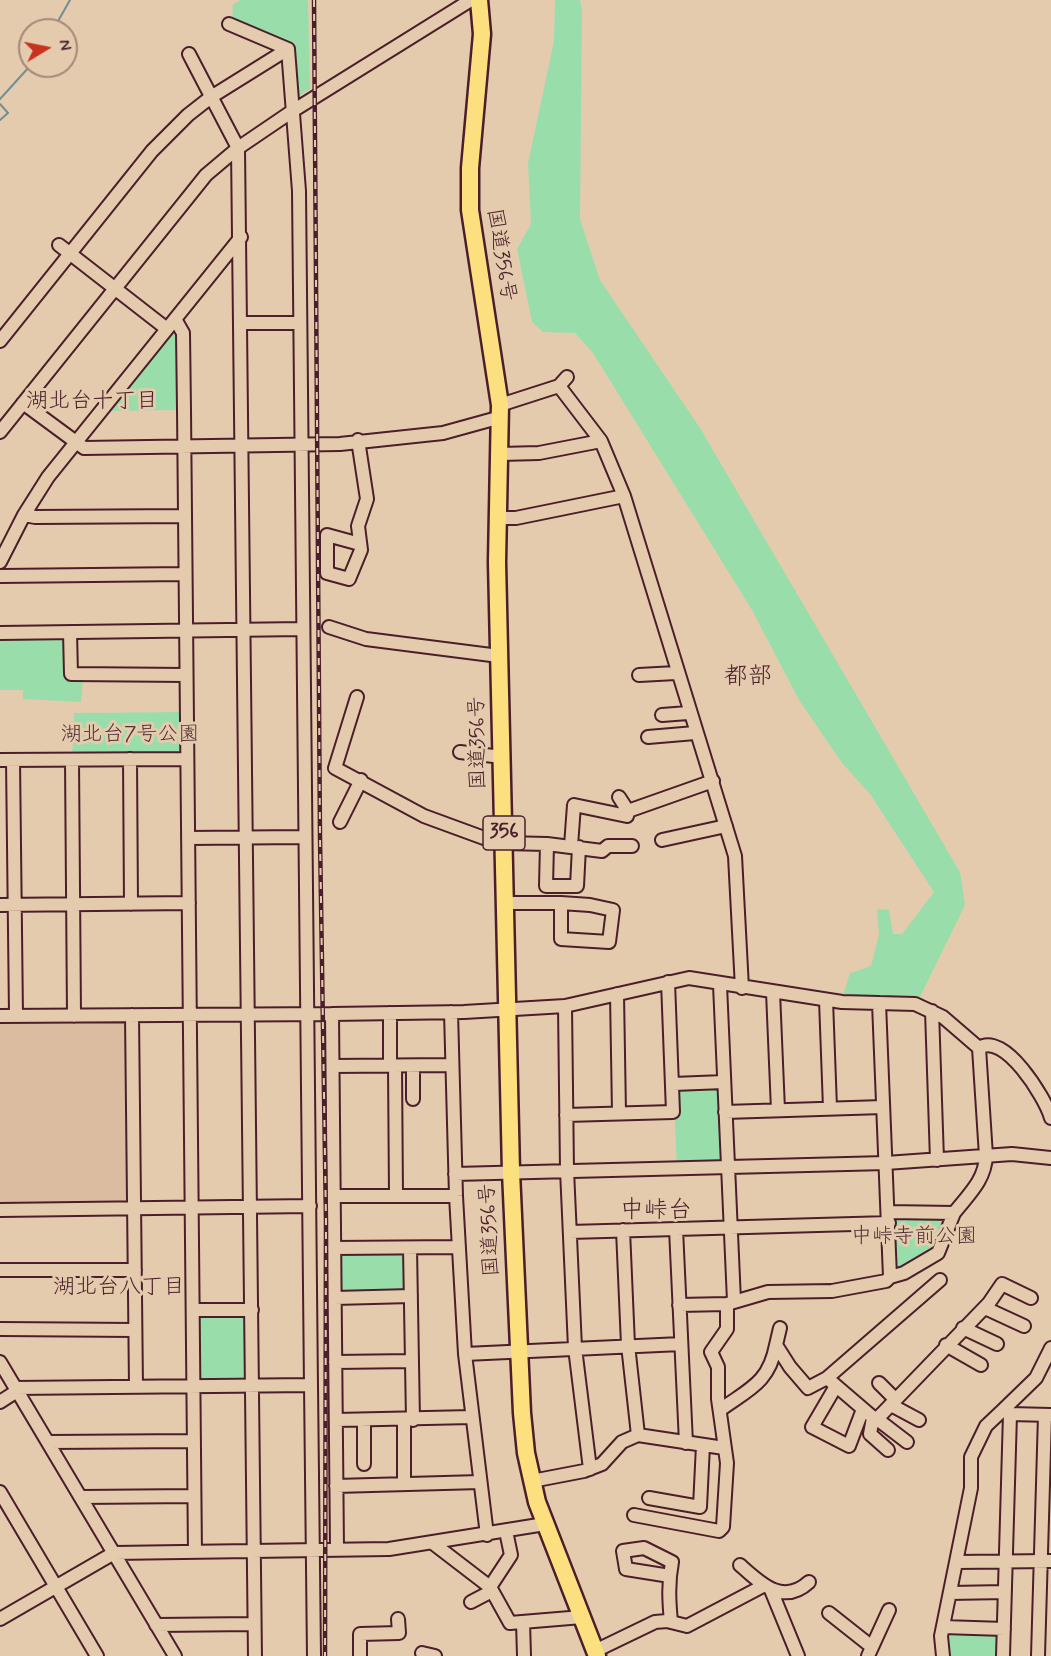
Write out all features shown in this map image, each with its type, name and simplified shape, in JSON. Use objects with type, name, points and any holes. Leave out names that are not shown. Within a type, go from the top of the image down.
[{"type":"highway","name":"国道356号","points":[[479,0],[482,34],[470,168],[470,210],[501,411],[498,518],[499,656],[511,1172],[522,1413],[532,1480],[545,1524],[596,1653]]},
{"type":"street","points":[[0,432],[206,175],[238,148],[291,112],[471,0]]},
{"type":"street","points":[[229,24],[288,50]]},
{"type":"street","points":[[288,50],[298,191],[314,1656]]},
{"type":"street","points":[[0,341],[152,151],[188,115],[213,96],[288,50]]},
{"type":"street","points":[[189,54],[213,96],[238,148],[242,323],[255,1656]]},
{"type":"street","points":[[0,562],[24,515],[75,443],[241,237]]},
{"type":"street","points":[[59,245],[115,288],[183,333],[195,1552]]},
{"type":"street","points":[[242,323],[300,323]]},
{"type":"street","points":[[23,403],[84,448],[340,444],[358,440],[443,433],[501,411],[563,382],[601,441],[624,496],[688,713],[713,781],[737,870],[742,987]]},
{"type":"street","points":[[358,440],[367,499],[358,526],[360,544]]},
{"type":"street","points":[[500,454],[539,453],[601,441]]},
{"type":"street","points":[[498,518],[516,518],[624,496]]},
{"type":"street","points":[[24,515],[35,518],[185,516]]},
{"type":"street","points":[[0,576],[185,574]]},
{"type":"street","points":[[329,627],[366,639],[499,656]]},
{"type":"street","points":[[0,633],[303,630]]},
{"type":"street","points":[[70,632],[71,674],[186,675]]},
{"type":"street","points":[[639,675],[676,673]]},
{"type":"street","points":[[357,697],[335,768],[424,816],[484,838],[504,843],[547,844],[602,851],[608,846],[632,846]]},
{"type":"street","points":[[662,715],[688,713]]},
{"type":"street","points":[[648,737],[695,733]]},
{"type":"street","points":[[460,752],[502,757]]},
{"type":"street","points":[[130,759],[131,904]]},
{"type":"street","points":[[16,1016],[15,905],[6,760],[187,759]]},
{"type":"street","points":[[72,760],[74,1016]]},
{"type":"street","points":[[340,822],[361,780]]},
{"type":"street","points":[[547,844],[546,886],[577,886],[574,806],[627,816],[628,811],[713,781]]},
{"type":"street","points":[[619,796],[628,811]]},
{"type":"street","points":[[662,840],[726,826]]},
{"type":"street","points":[[188,838],[305,837]]},
{"type":"street","points":[[0,905],[189,903]]},
{"type":"street","points":[[506,903],[561,903],[590,905],[613,910],[609,942],[561,939],[561,903]]},
{"type":"street","points":[[0,1016],[451,1012],[566,1006],[689,978],[720,985],[826,1000],[915,1004],[943,1017],[979,1048],[986,1166],[979,1183],[954,1213],[938,1252],[886,1281],[855,1288],[768,1292],[730,1303],[679,1305]]},
{"type":"street","points":[[566,1115],[673,1112],[668,982]]},
{"type":"street","points":[[634,1515],[719,1531],[723,1527],[727,1463],[720,1410],[718,1366],[711,1352],[727,1329],[730,1303],[731,1227],[720,985]]},
{"type":"street","points":[[773,992],[778,1110]]},
{"type":"street","points":[[617,994],[619,1113]]},
{"type":"street","points":[[826,1000],[831,1108]]},
{"type":"street","points":[[879,1003],[890,1277]]},
{"type":"street","points":[[566,1006],[567,1170],[575,1348],[590,1469]]},
{"type":"street","points":[[932,1011],[937,1160]]},
{"type":"street","points":[[451,1012],[455,1174],[465,1354],[487,1534]]},
{"type":"street","points":[[390,1013],[396,1196]]},
{"type":"street","points":[[332,1014],[337,1549]]},
{"type":"street","points":[[132,1015],[136,1387]]},
{"type":"street","points":[[979,1048],[988,1043],[1011,1054],[1051,1118]]},
{"type":"street","points":[[333,1066],[452,1065]]},
{"type":"street","points":[[413,1066],[413,1099]]},
{"type":"street","points":[[672,1084],[724,1082]]},
{"type":"street","points":[[725,1112],[883,1107]]},
{"type":"street","points":[[455,1174],[886,1163],[986,1156],[1026,1155],[1051,1158]]},
{"type":"street","points":[[334,1196],[456,1196]]},
{"type":"street","points":[[0,1210],[310,1206]]},
{"type":"street","points":[[570,1232],[731,1227],[954,1213]]},
{"type":"street","points":[[676,1229],[686,1443]]},
{"type":"street","points":[[623,1230],[628,1346],[638,1435]]},
{"type":"street","points":[[334,1248],[458,1247]]},
{"type":"street","points":[[404,1484],[412,1361],[410,1248]]},
{"type":"street","points":[[0,1270],[135,1270]]},
{"type":"street","points":[[863,1409],[849,1446],[812,1427],[831,1382],[940,1280]]},
{"type":"street","points":[[888,1450],[870,1434],[875,1418],[894,1403],[945,1345],[985,1308],[1002,1284],[1031,1298]]},
{"type":"street","points":[[335,1298],[411,1296]]},
{"type":"street","points":[[985,1308],[1024,1326]]},
{"type":"street","points":[[193,1310],[252,1310]]},
{"type":"street","points":[[720,1410],[753,1389],[768,1370],[780,1328]]},
{"type":"street","points":[[963,1328],[997,1344]]},
{"type":"street","points":[[0,1329],[135,1330]]},
{"type":"street","points":[[465,1354],[681,1344]]},
{"type":"street","points":[[776,1345],[790,1368],[808,1388],[831,1382]]},
{"type":"street","points":[[945,1345],[981,1365]]},
{"type":"street","points":[[943,1656],[943,1627],[971,1488],[971,1457],[986,1426],[1007,1411],[1036,1378],[1051,1348]]},
{"type":"street","points":[[335,1362],[412,1361]]},
{"type":"street","points":[[0,1362],[175,1656]]},
{"type":"street","points":[[831,1382],[907,1442]]},
{"type":"street","points":[[879,1383],[894,1403],[919,1420]]},
{"type":"street","points":[[0,1402],[16,1389],[311,1385]]},
{"type":"street","points":[[1007,1411],[1048,1415],[1046,1560],[1038,1656]]},
{"type":"street","points":[[1003,1656],[1007,1411]]},
{"type":"street","points":[[336,1420],[472,1417]]},
{"type":"street","points":[[364,1420],[364,1464]]},
{"type":"street","points":[[532,1480],[590,1469],[609,1458],[622,1442],[638,1435],[724,1448]]},
{"type":"street","points":[[48,1442],[194,1441]]},
{"type":"street","points":[[649,1498],[699,1507],[703,1445]]},
{"type":"street","points":[[336,1486],[480,1482]]},
{"type":"street","points":[[0,1492],[97,1656]]},
{"type":"street","points":[[81,1497],[194,1496]]},
{"type":"street","points":[[0,1619],[114,1553],[389,1549],[434,1544],[545,1524]]},
{"type":"street","points":[[471,1602],[491,1589],[511,1555],[506,1531]]},
{"type":"street","points":[[434,1544],[468,1577],[491,1589],[510,1623],[582,1617]]},
{"type":"street","points":[[956,1562],[1005,1559],[1046,1560]]},
{"type":"street","points":[[740,1565],[767,1588],[798,1656]]},
{"type":"street","points":[[670,1576],[668,1587],[671,1622]]},
{"type":"street","points":[[596,1653],[655,1622],[671,1622],[687,1626],[767,1588],[794,1591],[809,1582]]},
{"type":"street","points":[[950,1593],[1005,1592]]},
{"type":"street","points":[[829,1613],[870,1652],[889,1610]]},
{"type":"street","points":[[360,1656],[360,1634],[399,1634],[398,1618]]},
{"type":"street","points":[[523,1622],[524,1656]]},
{"type":"street","points":[[156,1625],[254,1624]]},
{"type":"street","points":[[943,1627],[1004,1629]]},
{"type":"street","points":[[422,1653],[435,1656]]},
{"type":"shaded area","points":[[0,1021],[128,1022],[130,1205],[0,1207]]},
{"type":"green space","points":[[241,0],[308,0],[310,89],[292,100],[290,48],[232,21],[233,4]]},
{"type":"green space","points":[[555,0],[580,0],[582,10],[580,219],[600,280],[700,428],[960,872],[965,905],[919,999],[903,1001],[842,999],[850,973],[871,966],[879,934],[877,909],[889,910],[893,934],[902,934],[934,892],[870,794],[842,763],[799,700],[752,610],[593,353],[575,333],[543,332],[532,322],[517,249],[531,224],[528,163],[554,41]]},
{"type":"green space","points":[[175,319],[183,333],[184,410],[100,411]]},
{"type":"green space","points":[[66,638],[67,678],[83,679],[81,702],[23,699],[23,690],[0,690],[0,639]]},
{"type":"green space","name":"湖北台7号公園","points":[[187,712],[187,759],[72,760],[74,713]]},
{"type":"green space","points":[[724,1082],[728,1166],[677,1168],[673,1084]]},
{"type":"green space","name":"中峠寺前公園","points":[[888,1212],[954,1213],[938,1253],[890,1277]]},
{"type":"green space","points":[[406,1252],[407,1293],[341,1295],[340,1254]]},
{"type":"green space","points":[[193,1310],[252,1310],[253,1386],[194,1386]]},
{"type":"green space","points":[[948,1628],[1004,1629],[1003,1656],[947,1656]]},
{"type":"waterway","points":[[60,18],[70,0]]},
{"type":"waterway","points":[[0,99],[19,78]]},
{"type":"waterway","points":[[0,104],[8,113],[0,120]]},
{"type":"railway","points":[[314,0],[320,837],[326,1222],[325,1656]]},
{"type":"district","name":"湖北台十丁目","points":[[92,402]]},
{"type":"district","name":"都部","points":[[748,678]]},
{"type":"district","name":"中峠台","points":[[656,1212]]},
{"type":"district","name":"湖北台八丁目","points":[[119,1288]]}]
